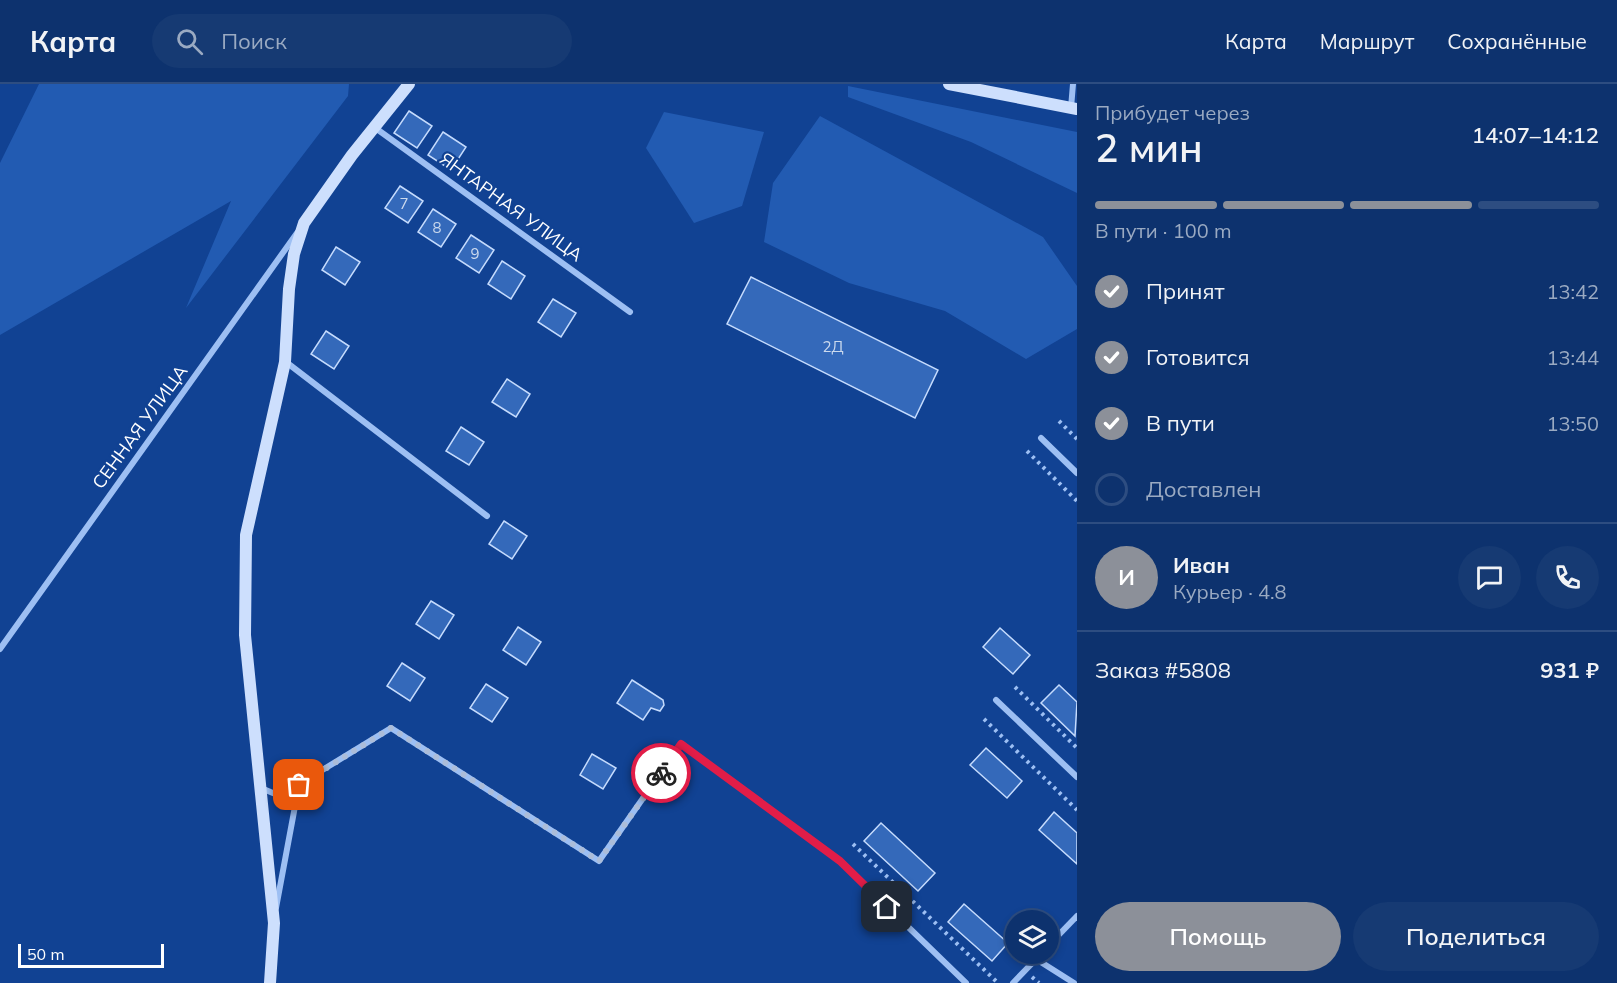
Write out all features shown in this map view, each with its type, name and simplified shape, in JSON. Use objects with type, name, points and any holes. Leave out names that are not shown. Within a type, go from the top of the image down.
[{"type":"street","points":[[274,923],[245,636],[246,535],[285,362],[289,289],[294,254],[304,223],[374,127],[409,84]]},
{"type":"street","points":[[949,84],[1074,108],[1073,84]]},
{"type":"street","name":"ЯНТАРНАЯ УЛИЦА","points":[[374,127],[630,312]]},
{"type":"street","name":"СЕННАЯ УЛИЦА","points":[[0,648],[304,223]]},
{"type":"street","points":[[285,362],[487,516]]},
{"type":"street","points":[[1041,438],[1077,473]]},
{"type":"street","points":[[996,700],[1077,777]]},
{"type":"street","points":[[260,788],[280,796],[391,728],[599,861],[681,744],[840,861],[966,983]]},
{"type":"street","points":[[270,983],[274,923],[299,785]]},
{"type":"street","points":[[1059,935],[1077,916]]},
{"type":"street","points":[[1013,983],[1032,964]]},
{"type":"street","points":[[1048,964],[1074,983]]},
{"type":"path","points":[[1059,421],[1077,438]]},
{"type":"path","points":[[1027,451],[1077,501]]},
{"type":"path","points":[[1015,687],[1077,748]]},
{"type":"path","points":[[984,719],[1077,810]]},
{"type":"path","points":[[853,844],[998,983]]},
{"type":"shaded area","points":[[39,84],[349,84],[348,96],[186,308],[231,201],[0,335],[0,163]]},
{"type":"shaded area","points":[[848,86],[1077,132],[1077,193],[971,142],[848,97]]},
{"type":"shaded area","points":[[664,112],[764,132],[742,206],[694,223],[646,148]]},
{"type":"shaded area","points":[[820,116],[1043,237],[1077,286],[1077,329],[1026,359],[945,311],[849,283],[764,242],[773,183]]},
{"type":"building","points":[[409,111],[432,126],[417,148],[394,133]]},
{"type":"building","points":[[443,132],[466,147],[451,170],[428,155]]},
{"type":"building","points":[[400,186],[423,201],[408,223],[385,208]]},
{"type":"building","points":[[433,209],[456,224],[441,247],[418,232]]},
{"type":"building","points":[[471,235],[494,250],[479,273],[456,258]]},
{"type":"building","points":[[336,247],[360,262],[345,285],[322,270]]},
{"type":"building","points":[[502,261],[525,276],[511,299],[488,284]]},
{"type":"building","points":[[751,277],[938,370],[915,418],[727,324]]},
{"type":"building","points":[[553,299],[576,313],[561,337],[538,322]]},
{"type":"building","points":[[326,331],[349,346],[334,369],[311,354]]},
{"type":"building","points":[[507,379],[530,394],[516,417],[492,402]]},
{"type":"building","points":[[461,427],[484,442],[469,465],[446,451]]},
{"type":"building","points":[[504,521],[527,536],[512,559],[489,544]]},
{"type":"building","points":[[431,601],[454,615],[439,639],[416,624]]},
{"type":"building","points":[[518,627],[541,642],[526,665],[503,650]]},
{"type":"building","points":[[1000,628],[1030,655],[1013,674],[983,647]]},
{"type":"building","points":[[402,663],[425,678],[410,701],[387,686]]},
{"type":"building","points":[[632,680],[663,700],[664,705],[660,711],[651,708],[643,720],[617,703]]},
{"type":"building","points":[[486,684],[508,698],[492,722],[470,708]]},
{"type":"building","points":[[1059,685],[1077,702],[1075,736],[1041,703]]},
{"type":"building","points":[[986,748],[1022,781],[1007,798],[970,765]]},
{"type":"building","points":[[592,754],[616,768],[603,789],[580,775]]},
{"type":"building","points":[[1054,812],[1077,833],[1077,864],[1039,830]]},
{"type":"building","points":[[881,823],[935,873],[918,891],[864,841]]},
{"type":"building","points":[[964,904],[1005,940],[1005,946],[992,961],[948,922]]},
{"type":"way so far","points":[[299,785],[391,728],[599,861],[661,773]]},
{"type":"route","points":[[661,773],[681,744],[840,861],[887,907]]}]
